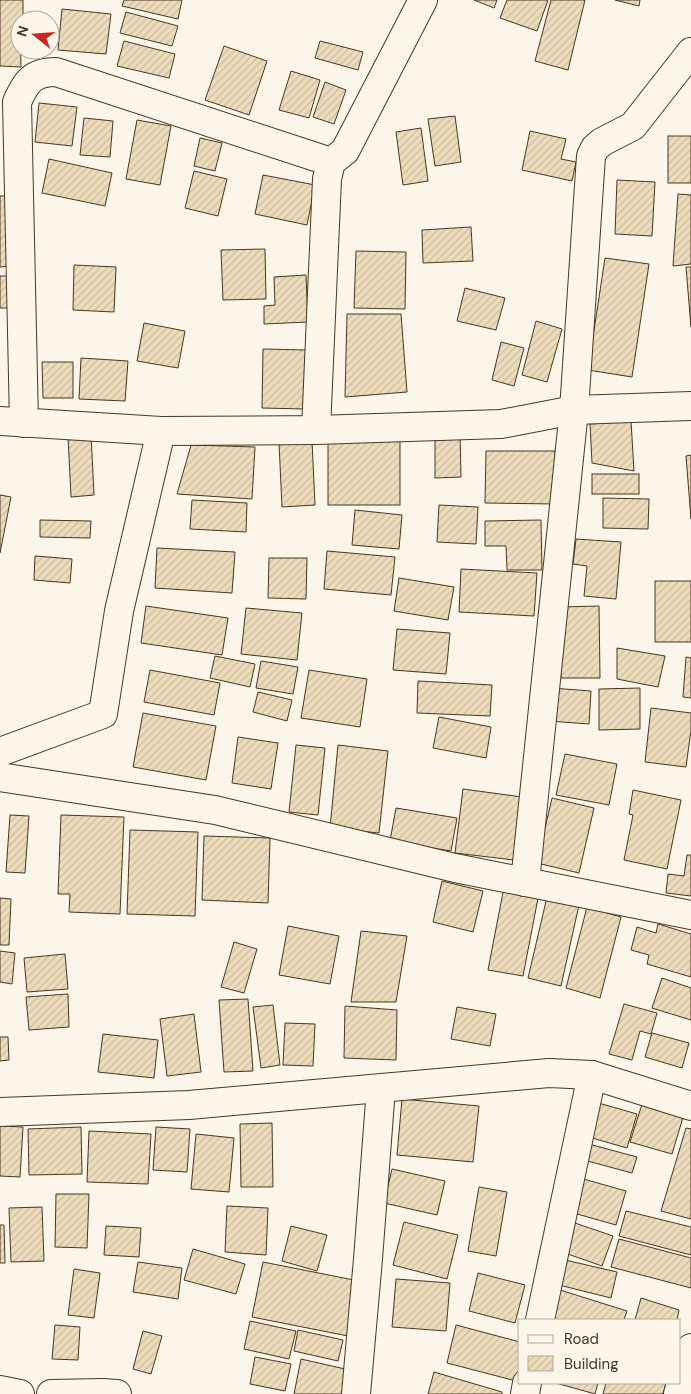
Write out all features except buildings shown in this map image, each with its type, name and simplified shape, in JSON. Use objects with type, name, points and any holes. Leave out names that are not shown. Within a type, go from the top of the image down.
[{"type":"street","points":[[316,430],[328,179],[331,162],[344,151],[423,0]]},
{"type":"street","points":[[525,882],[574,410],[591,156],[595,148],[602,142],[633,126],[691,52]]},
{"type":"street","points":[[331,162],[56,72],[45,72],[32,77],[23,88],[17,102],[12,422],[161,431],[316,430],[501,424],[574,410],[691,406]]},
{"type":"street","points":[[0,752],[103,714],[120,611],[161,431]]},
{"type":"street","points":[[0,777],[214,810],[448,866],[691,915]]},
{"type":"street","points":[[0,1112],[189,1106],[549,1073],[592,1075],[691,1106]]},
{"type":"street","points":[[540,1319],[592,1075]]},
{"type":"street","points":[[356,1394],[381,1088]]},
{"type":"street","points":[[51,1394],[117,1394]]}]
